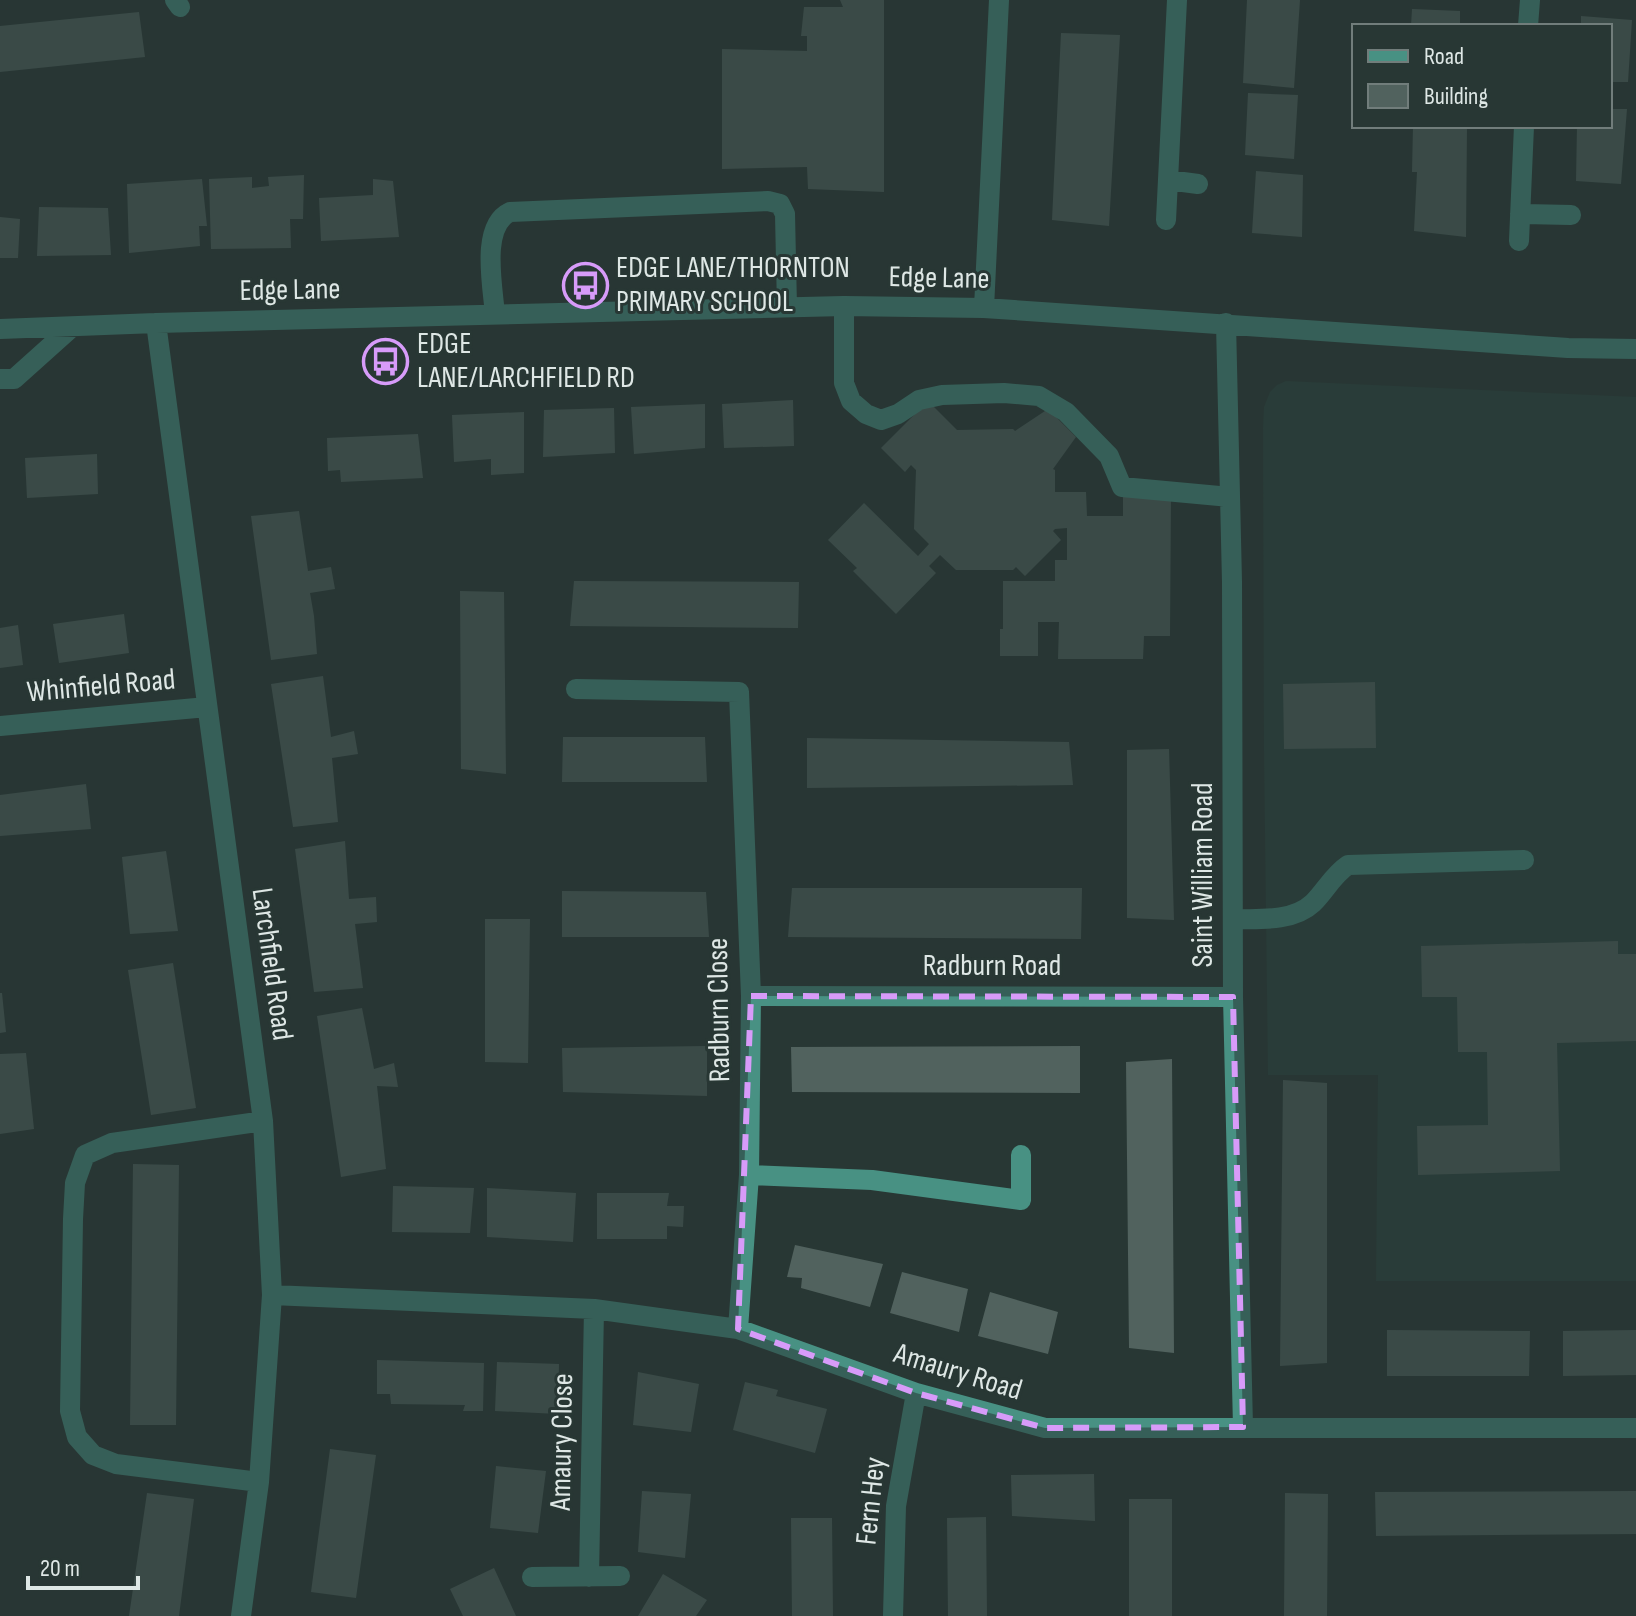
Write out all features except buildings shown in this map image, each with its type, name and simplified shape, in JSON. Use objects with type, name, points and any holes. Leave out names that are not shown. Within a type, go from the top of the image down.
[{"type":"street","points":[[984,308],[999,0]]},
{"type":"street","points":[[1166,220],[1177,0]]},
{"type":"street","points":[[1528,24],[1530,0]]},
{"type":"street","points":[[1519,241],[1524,128]]},
{"type":"street","points":[[1168,180],[1198,184]]},
{"type":"street","points":[[495,315],[491,235],[499,220],[510,212],[768,201],[780,204],[785,214],[787,307]]},
{"type":"street","points":[[1520,214],[1571,215]]},
{"type":"street","points":[[844,306],[844,383],[851,401],[866,414],[881,420],[898,414],[919,400],[942,395],[1004,393],[1039,396],[1066,412],[1109,456],[1122,487],[1230,497]]},
{"type":"street","name":"Edge Lane","points":[[0,329],[844,306],[984,308],[1568,348],[1636,349]]},
{"type":"street","name":"Larchfield Road","points":[[156,323],[263,1121],[272,1295],[259,1482],[241,1616]]},
{"type":"street","name":"Saint William Road","points":[[1226,323],[1232,597],[1233,997],[1243,1427]]},
{"type":"street","points":[[0,379],[14,379],[72,327]]},
{"type":"street","name":"Radburn Close","points":[[576,689],[739,692],[751,996],[749,1175],[738,1329]]},
{"type":"street","name":"Whinfield Road","points":[[0,726],[207,707]]},
{"type":"street","points":[[1233,919],[1289,917],[1311,905],[1338,872],[1348,865],[1524,860]]},
{"type":"street","name":"Radburn Road","points":[[751,996],[1233,997]]},
{"type":"street","points":[[259,1482],[116,1464],[93,1455],[77,1437],[70,1411],[75,1183],[85,1155],[112,1143],[263,1121]]},
{"type":"street","points":[[749,1175],[872,1180],[1021,1200],[1021,1155]]},
{"type":"street","name":"Amaury Road","points":[[272,1295],[594,1309],[738,1329],[916,1393],[1045,1428],[1636,1428]]},
{"type":"street","name":"Amaury Close","points":[[589,1577],[594,1309]]},
{"type":"street","name":"Fern Hey","points":[[893,1616],[896,1506],[916,1393]]},
{"type":"street","points":[[532,1577],[620,1576]]},
{"type":"highlighted area","points":[[751,996],[1233,997],[1243,1427],[1045,1428],[916,1393],[738,1329]]},
{"type":"shaded area","points":[[1286,381],[1636,397],[1636,1281],[1376,1281],[1378,1075],[1268,1075],[1263,428],[1264,407],[1270,392]]},
{"type":"place","name":"EDGE LANE/THORNTON PRIMARY SCHOOL","points":[[585,285]]},
{"type":"place","name":"EDGE LANE/LARCHFIELD RD","points":[[386,361]]}]
